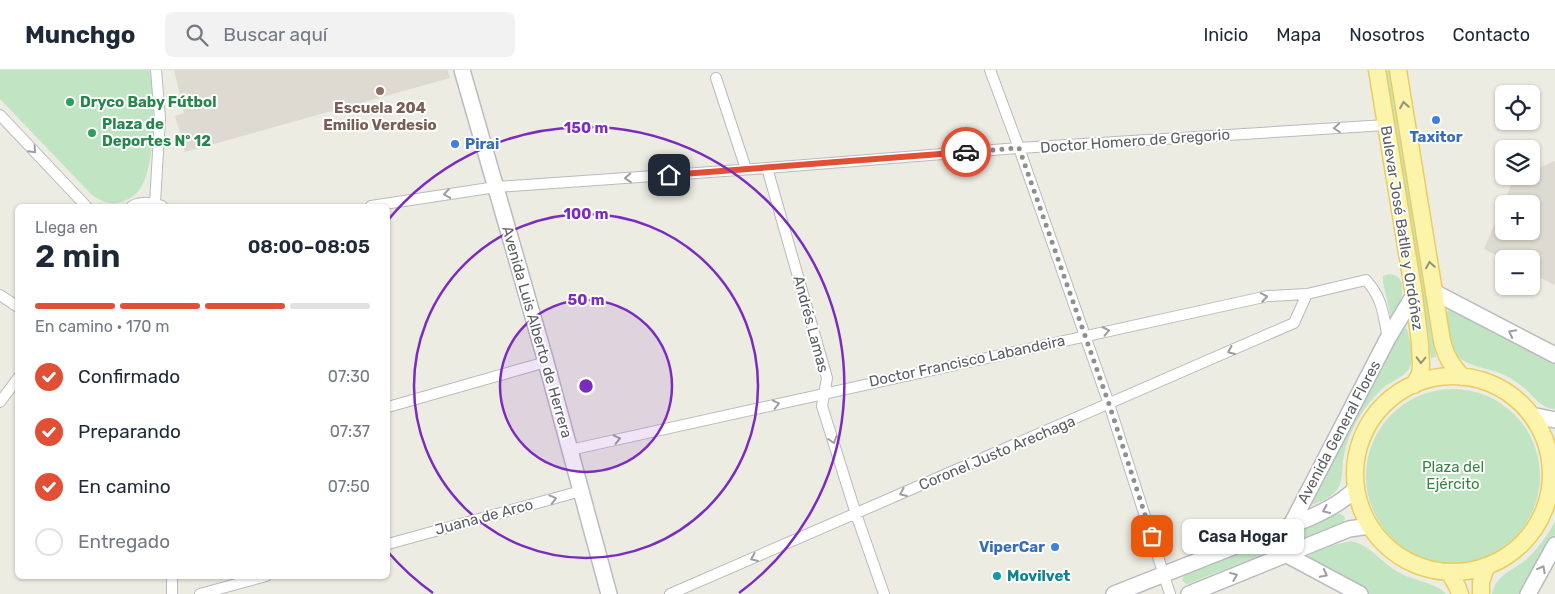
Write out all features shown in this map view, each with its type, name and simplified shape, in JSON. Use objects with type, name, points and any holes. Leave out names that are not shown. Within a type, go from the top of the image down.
[{"type":"main road","name":"Avenida Luis Alberto de Herrera","points":[[462,70],[546,362],[609,594]]},
{"type":"main road","name":"Bulevar José Batlle y Ordóñez","points":[[1377,70],[1414,295],[1420,344],[1420,374],[1414,385]]},
{"type":"main road","name":"Bulevar José Batlle y Ordóñez","points":[[1398,70],[1442,340],[1450,363],[1462,377]]},
{"type":"main road","points":[[1434,292],[1555,355]]},
{"type":"main road","name":"Avenida General Flores","points":[[1291,525],[1388,338],[1414,295]]},
{"type":"main road","points":[[1462,377],[1488,383],[1512,396],[1531,415],[1553,460],[1550,492],[1546,506],[1536,526],[1523,543],[1512,553],[1486,567],[1448,572],[1422,567],[1398,555],[1383,542],[1370,526],[1361,507],[1356,488],[1356,460],[1368,427],[1390,400],[1414,385],[1437,378],[1462,377]]},
{"type":"main road","points":[[1531,415],[1555,420]]},
{"type":"main road","name":"Avenida General Flores","points":[[1114,594],[1335,506],[1356,488]]},
{"type":"main road","points":[[1189,594],[1350,529],[1370,526]]},
{"type":"main road","points":[[1528,594],[1555,545]]},
{"type":"main road","points":[[1287,555],[1360,594]]},
{"type":"main road","points":[[1481,594],[1481,582],[1486,567]]},
{"type":"main road","points":[[1448,572],[1460,594]]},
{"type":"street","points":[[156,70],[160,118],[159,204]]},
{"type":"street","points":[[990,70],[1109,404],[1170,594]]},
{"type":"street","points":[[716,78],[746,169]]},
{"type":"street","points":[[0,115],[84,204]]},
{"type":"street","name":"Doctor Homero de Gregorio","points":[[384,204],[496,187],[1019,148],[1386,125]]},
{"type":"street","name":"Andrés Lamas","points":[[767,168],[827,378],[822,406],[856,514],[884,594]]},
{"type":"street","name":"Doctor Francisco Labandeira","points":[[570,450],[1268,296],[1307,294],[1366,280],[1376,291],[1381,303],[1388,338]]},
{"type":"street","name":"Coronel Justo Arechaga","points":[[670,594],[1294,323],[1307,294]]},
{"type":"street","points":[[0,295],[15,306]]},
{"type":"street","points":[[390,406],[546,362]]},
{"type":"street","points":[[0,402],[15,382]]},
{"type":"street","name":"Juana de Arco","points":[[390,543],[581,491]]},
{"type":"street","points":[[172,579],[172,594]]},
{"type":"street","points":[[200,594],[255,579]]},
{"type":"shaded area","points":[[174,70],[448,70],[450,78],[185,152],[175,116],[184,113]]},
{"type":"shaded area","points":[[1555,161],[1555,285],[1540,278],[1540,250],[1495,250],[1495,254],[1484,249],[1495,223],[1495,240],[1540,240],[1540,195],[1507,195],[1511,185],[1540,185],[1540,167]]},
{"type":"green space","name":"Plaza de Deportes Nº 12","points":[[0,70],[150,70],[153,132],[149,166],[145,180],[138,192],[128,199],[115,203],[103,201],[92,195],[0,99]]},
{"type":"green space","points":[[1389,71],[1436,357],[1431,358],[1384,72]]},
{"type":"green space","points":[[1390,274],[1400,280],[1402,286],[1401,300],[1392,318],[1383,282],[1383,276]]},
{"type":"green space","points":[[1449,310],[1555,362],[1555,409],[1541,404],[1517,382],[1499,373],[1462,360],[1455,352],[1450,337],[1447,315]]},
{"type":"green space","points":[[1403,327],[1407,329],[1411,348],[1412,358],[1410,367],[1405,374],[1386,385],[1378,393],[1358,419],[1350,435],[1343,457],[1340,485],[1334,493],[1325,499],[1310,505],[1308,503]]},
{"type":"green space","name":"Plaza del Ejército","points":[[1462,389],[1486,395],[1501,403],[1515,414],[1526,428],[1534,443],[1539,459],[1539,493],[1534,509],[1526,524],[1515,538],[1501,549],[1486,557],[1470,562],[1444,563],[1420,557],[1405,549],[1391,538],[1380,524],[1372,509],[1367,493],[1366,467],[1372,443],[1380,428],[1391,414],[1405,403],[1420,395],[1436,390]]},
{"type":"green space","points":[[1339,513],[1344,516],[1343,522],[1188,584],[1182,580],[1185,573]]},
{"type":"green space","points":[[1555,522],[1555,534],[1523,594],[1492,594],[1497,581],[1537,549]]},
{"type":"green space","points":[[1351,541],[1365,546],[1400,573],[1430,584],[1446,594],[1367,594],[1306,558],[1334,545]]},
{"type":"way so far","points":[[966,152],[1019,148],[1109,404],[1152,536]]},
{"type":"place","name":"Escuela 204 Emilio Verdesio","points":[[380,91]]},
{"type":"place","name":"Dryco Baby Fútbol","points":[[70,102]]},
{"type":"place","name":"Taxitor","points":[[1436,120]]},
{"type":"place","name":"Plaza de Deportes Nº 12","points":[[92,133]]},
{"type":"place","name":"Pirai","points":[[455,144]]},
{"type":"place","name":"Casa Hogar","points":[[1152,536]]},
{"type":"place","name":"ViperCar","points":[[1055,547]]},
{"type":"place","name":"Movilvet","points":[[997,576]]},
{"type":"route","points":[[669,175],[966,152]]}]
